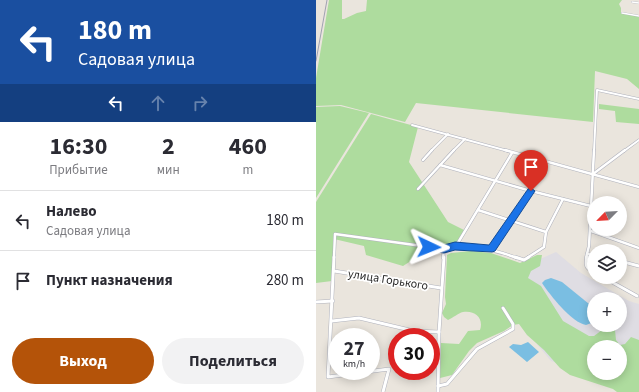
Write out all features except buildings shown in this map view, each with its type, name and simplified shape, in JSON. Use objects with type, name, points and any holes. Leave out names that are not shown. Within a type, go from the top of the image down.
[{"type":"street","points":[[632,2],[639,3]]},
{"type":"street","points":[[622,12],[638,14]]},
{"type":"street","points":[[592,196],[597,90],[639,98]]},
{"type":"street","points":[[412,125],[639,187]]},
{"type":"street","points":[[423,160],[448,134]]},
{"type":"street","points":[[418,189],[464,139]]},
{"type":"street","points":[[593,174],[639,140]]},
{"type":"street","points":[[455,246],[512,153]]},
{"type":"street","points":[[440,165],[587,205]]},
{"type":"street","points":[[492,249],[531,191]]},
{"type":"street","points":[[383,392],[389,369],[328,377],[333,301],[335,234],[444,249],[455,246],[492,249],[524,260],[544,246],[546,232],[563,199]]},
{"type":"street","points":[[478,210],[546,232]]},
{"type":"street","points":[[606,236],[639,248]]},
{"type":"street","points":[[439,328],[444,249]]},
{"type":"street","points":[[587,254],[585,264],[587,268]]},
{"type":"street","points":[[627,263],[639,266]]},
{"type":"street","name":"улица Горького","points":[[334,271],[441,288]]},
{"type":"street","points":[[615,284],[637,296]]},
{"type":"street","points":[[316,302],[333,301]]},
{"type":"street","points":[[438,386],[447,384],[477,349],[513,329],[513,324],[503,308]]},
{"type":"street","points":[[332,321],[359,318],[401,328]]},
{"type":"street","points":[[438,380],[438,392]]},
{"type":"shaded area","points":[[556,252],[587,276],[587,284],[600,284],[614,292],[587,292],[587,332],[627,332],[627,300],[639,304],[639,392],[605,380],[627,380],[627,340],[587,340],[587,374],[551,361],[522,326],[529,264]]},
{"type":"green space","points":[[329,0],[342,0],[342,19],[344,19],[366,11],[367,0],[622,0],[619,4],[621,13],[639,16],[639,89],[627,79],[595,71],[593,122],[416,103],[405,122],[341,105],[316,106],[316,78]]},
{"type":"green space","points":[[599,104],[639,109],[639,124],[616,122],[615,111],[599,109]]},
{"type":"green space","points":[[340,106],[369,113],[316,198],[316,107]]},
{"type":"green space","points":[[371,114],[418,127],[409,162],[448,222],[464,230],[457,245],[417,257],[403,266],[366,255],[364,246],[334,239],[332,281],[316,283],[316,202]]},
{"type":"green space","points":[[471,251],[491,253],[520,263],[537,255],[542,255],[540,266],[531,271],[528,278],[541,286],[563,321],[589,336],[594,336],[599,332],[615,332],[616,340],[587,340],[587,380],[627,380],[627,342],[631,337],[639,340],[639,392],[617,392],[613,389],[570,375],[560,368],[544,350],[527,335],[519,324],[513,325],[504,331],[477,343],[469,351],[452,375],[440,378],[441,343],[459,344],[468,331],[480,330],[481,326],[478,316],[471,312],[461,313],[448,320],[442,313],[446,304],[447,255],[451,253]]},
{"type":"water","points":[[551,278],[562,282],[587,302],[587,325],[580,323],[562,308],[542,283]]},
{"type":"water","points":[[528,342],[539,352],[527,362],[509,347],[513,344],[521,345]]},
{"type":"railway","points":[[316,61],[327,0]]},
{"type":"route","points":[[429,247],[444,249],[455,246],[492,249],[531,191]]}]
